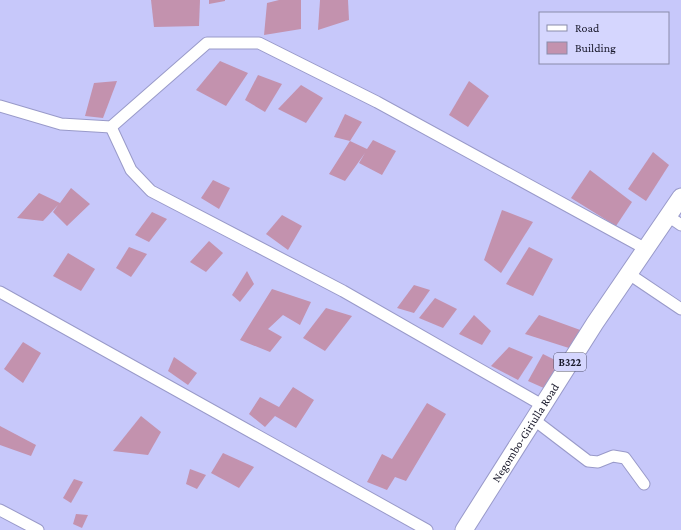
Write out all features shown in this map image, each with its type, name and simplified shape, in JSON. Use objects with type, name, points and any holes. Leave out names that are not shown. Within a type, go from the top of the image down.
[{"type":"main road","name":"Negombo-Giriulla Road","points":[[464,530],[538,412],[646,249],[675,221],[681,197]]},
{"type":"street","points":[[0,106],[61,124],[111,127],[208,43],[259,43],[377,102],[646,249]]},
{"type":"street","points":[[111,127],[130,170],[151,191],[343,291],[538,412],[588,461],[598,462],[613,456],[625,458],[644,484]]},
{"type":"street","points":[[629,274],[681,309]]},
{"type":"street","points":[[0,292],[427,530]]},
{"type":"street","points":[[0,510],[38,530]]},
{"type":"building","points":[[151,0],[200,0],[199,26],[154,27]]},
{"type":"building","points":[[209,0],[225,0],[225,1],[209,4]]},
{"type":"building","points":[[279,0],[301,0],[301,29],[264,35],[267,3]]},
{"type":"building","points":[[320,0],[348,0],[349,20],[318,30]]},
{"type":"building","points":[[220,61],[248,73],[226,106],[196,90]]},
{"type":"building","points":[[258,75],[282,84],[265,112],[245,100]]},
{"type":"building","points":[[117,81],[103,118],[85,116],[94,83]]},
{"type":"building","points":[[469,81],[489,96],[468,127],[449,115]]},
{"type":"building","points":[[301,85],[323,98],[306,123],[278,109]]},
{"type":"building","points":[[345,114],[362,122],[350,141],[334,137]]},
{"type":"building","points":[[373,140],[396,151],[382,175],[359,163],[365,153],[345,181],[329,174],[350,141],[367,149]]},
{"type":"building","points":[[653,152],[669,165],[646,201],[628,189]]},
{"type":"building","points":[[590,170],[632,202],[616,226],[571,198]]},
{"type":"building","points":[[213,180],[230,188],[219,209],[201,198]]},
{"type":"building","points":[[71,188],[90,204],[67,226],[53,212],[58,205],[43,221],[17,218],[39,193],[60,203]]},
{"type":"building","points":[[502,210],[533,222],[501,273],[484,260]]},
{"type":"building","points":[[152,212],[167,219],[149,242],[135,235]]},
{"type":"building","points":[[282,215],[302,226],[288,250],[266,234]]},
{"type":"building","points":[[209,241],[223,253],[206,272],[190,262]]},
{"type":"building","points":[[129,247],[147,254],[131,277],[116,268]]},
{"type":"building","points":[[529,247],[553,259],[533,296],[506,284]]},
{"type":"building","points":[[68,253],[95,269],[81,291],[53,276]]},
{"type":"building","points":[[247,271],[254,284],[240,302],[232,295]]},
{"type":"building","points":[[414,285],[430,290],[414,313],[397,308]]},
{"type":"building","points":[[272,289],[311,302],[300,325],[283,315],[268,329],[282,337],[270,352],[240,340]]},
{"type":"building","points":[[435,298],[457,309],[443,328],[419,318]]},
{"type":"building","points":[[326,308],[352,316],[325,351],[303,338]]},
{"type":"building","points":[[474,315],[491,331],[482,345],[459,334]]},
{"type":"building","points":[[539,315],[583,331],[572,349],[525,334]]},
{"type":"building","points":[[23,342],[41,353],[23,383],[4,369]]},
{"type":"building","points":[[509,347],[533,357],[518,380],[491,366]]},
{"type":"building","points":[[543,354],[561,363],[546,389],[528,381]]},
{"type":"building","points":[[174,357],[197,373],[188,385],[168,371]]},
{"type":"building","points":[[293,387],[314,400],[296,428],[275,416],[265,427],[249,414],[260,397],[279,407]]},
{"type":"building","points":[[427,403],[446,414],[406,481],[395,477],[387,490],[367,482],[382,454],[392,459]]},
{"type":"building","points":[[141,416],[161,432],[148,455],[113,451]]},
{"type":"building","points":[[0,426],[36,445],[31,456],[0,445]]},
{"type":"building","points":[[223,453],[254,467],[239,488],[211,473]]},
{"type":"building","points":[[190,469],[206,475],[197,489],[186,484]]},
{"type":"building","points":[[74,479],[83,482],[71,503],[63,498]]},
{"type":"building","points":[[76,514],[88,515],[82,528],[73,524]]}]
